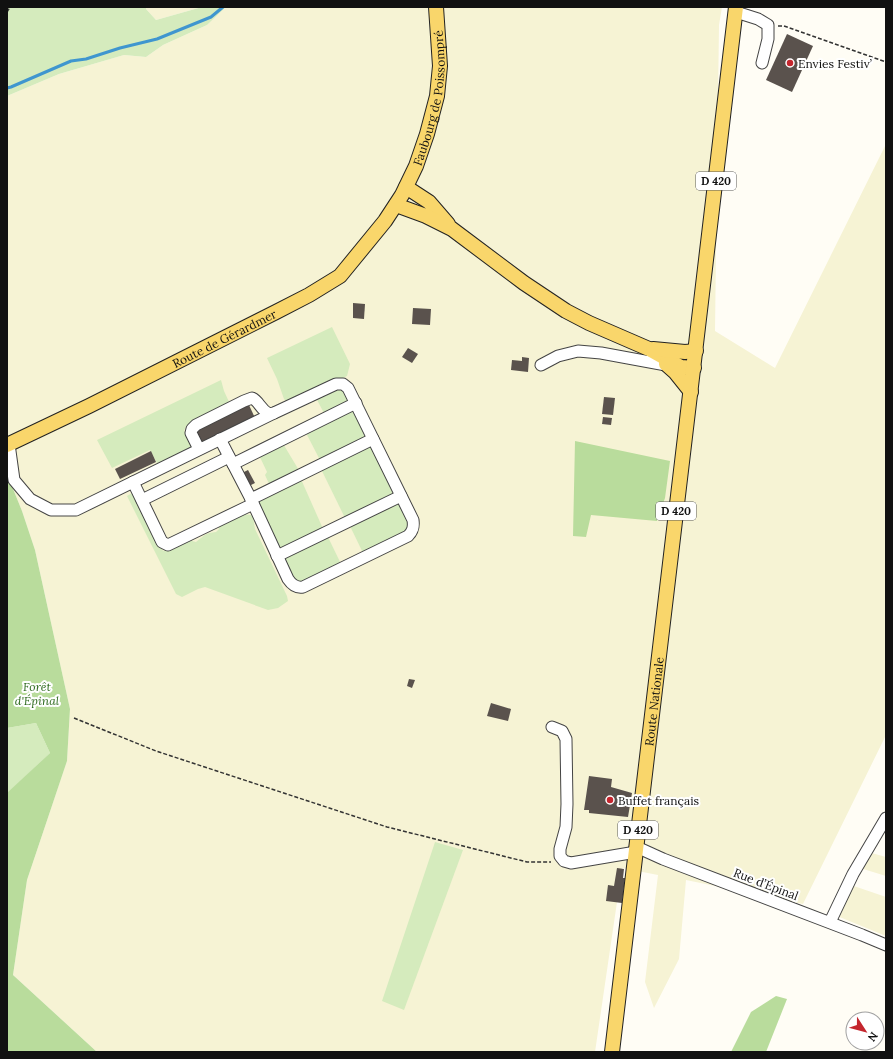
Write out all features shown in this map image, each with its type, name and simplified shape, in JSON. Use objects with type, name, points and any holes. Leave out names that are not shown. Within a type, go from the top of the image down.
[{"type":"main road","name":"Faubourg de Poissompré","points":[[406,187],[416,166],[425,140],[437,96],[440,66],[436,7]]},
{"type":"main road","name":"D 420","points":[[696,351],[736,10]]},
{"type":"main road","name":"Route de Gérardmer","points":[[8,445],[89,406],[309,295],[340,276],[386,221],[406,187]]},
{"type":"main road","points":[[406,187],[429,202],[452,229]]},
{"type":"main road","points":[[396,205],[426,216],[452,229],[524,283],[566,311],[649,349],[681,367],[694,368]]},
{"type":"main road","points":[[649,349],[685,352],[696,351]]},
{"type":"main road","points":[[649,349],[675,372],[691,392]]},
{"type":"main road","name":"Route Nationale","points":[[612,1052],[696,351]]},
{"type":"street","points":[[736,10],[768,25],[768,39],[762,62]]},
{"type":"street","points":[[541,365],[558,356],[578,351],[601,353],[666,365]]},
{"type":"street","points":[[8,445],[14,480],[30,499],[51,510],[76,510],[199,449],[274,413],[336,384],[343,384],[348,388],[356,403],[413,520],[414,526],[411,533],[401,540],[299,588],[291,583],[220,439]]},
{"type":"street","points":[[199,449],[191,433],[192,429],[196,425],[244,401],[252,398],[255,399],[262,410],[268,414],[274,413]]},
{"type":"street","points":[[142,500],[356,403]]},
{"type":"street","points":[[133,482],[162,542],[168,545],[373,439]]},
{"type":"street","points":[[278,556],[401,496]]},
{"type":"street","points":[[552,727],[562,731],[566,740],[567,812],[566,827],[560,849],[560,856],[564,861],[571,863],[630,853],[636,850]]},
{"type":"street","points":[[830,922],[851,879],[886,818]]},
{"type":"street","name":"Rue d’Épinal","points":[[636,850],[641,849],[663,859],[830,922],[886,945]]},
{"type":"path","points":[[7,12],[10,7]]},
{"type":"path","points":[[768,25],[784,26],[886,62]]},
{"type":"path","points":[[74,718],[156,751],[387,827],[527,862],[564,861]]},
{"type":"shaded area","points":[[146,7],[202,7],[156,20],[146,9]]},
{"type":"shaded area","points":[[226,7],[722,7],[719,25],[715,331],[775,368],[886,144],[886,735],[803,904],[686,880],[679,959],[654,1008],[645,982],[658,875],[622,868],[595,1052],[97,1052],[13,975],[27,880],[67,761],[70,709],[35,550],[22,511],[7,474],[7,96],[59,74],[124,55],[146,57],[163,45],[207,25]]},
{"type":"shaded area","points":[[868,852],[886,857],[886,876],[860,868]]},
{"type":"shaded area","points":[[851,885],[886,897],[886,936],[837,916]]},
{"type":"green space","points":[[7,7],[146,7],[146,9],[156,20],[202,7],[226,7],[207,25],[163,45],[146,57],[124,55],[59,74],[7,96]]},
{"type":"green space","points":[[332,327],[350,364],[347,376],[291,403],[288,403],[284,399],[267,358]]},
{"type":"green space","points":[[221,380],[230,404],[186,426],[184,431],[190,438],[191,447],[180,454],[175,454],[169,459],[157,463],[150,450],[112,468],[97,440]]},
{"type":"green space","points":[[340,388],[349,395],[347,404],[325,415],[316,398]]},
{"type":"green space","points":[[351,411],[354,412],[366,431],[363,440],[321,462],[305,431]]},
{"type":"green space","points":[[575,441],[670,461],[665,498],[657,521],[591,515],[586,537],[573,536]]},
{"type":"green space","points":[[282,442],[300,472],[270,486],[265,475],[267,472],[258,453]]},
{"type":"green space","points":[[367,446],[371,447],[394,489],[391,496],[346,520],[320,467]]},
{"type":"green space","name":"Forêt d'Épinal","points":[[7,474],[22,511],[35,550],[70,709],[67,761],[27,880],[13,975],[97,1052],[7,1052],[7,793],[50,753],[36,723],[7,728]]},
{"type":"green space","points":[[300,477],[324,531],[281,548],[278,547],[257,510],[258,500]]},
{"type":"green space","points":[[134,492],[163,551],[190,539],[196,542],[207,534],[216,532],[219,529],[218,526],[242,514],[251,515],[253,517],[255,529],[288,601],[278,608],[268,610],[205,587],[182,597],[176,594],[127,496]]},
{"type":"green space","points":[[398,504],[404,508],[410,528],[364,555],[349,524]]},
{"type":"green space","points":[[327,535],[342,566],[304,585],[294,582],[285,560],[286,556]]},
{"type":"green space","points":[[36,723],[50,753],[8,793],[7,728]]},
{"type":"green space","points":[[435,842],[463,850],[404,1010],[382,1001]]},
{"type":"green space","points":[[776,996],[787,999],[766,1052],[731,1052],[751,1012]]},
{"type":"building","name":"Envies Festiv’","points":[[787,34],[813,46],[792,92],[766,80]]},
{"type":"building","points":[[353,303],[365,304],[364,319],[353,318]]},
{"type":"building","points":[[413,308],[431,309],[430,325],[412,324]]},
{"type":"building","points":[[408,348],[418,354],[412,363],[402,357]]},
{"type":"building","points":[[522,357],[529,358],[528,372],[511,370],[512,360],[522,361]]},
{"type":"building","points":[[604,397],[615,398],[613,415],[602,414]]},
{"type":"building","points":[[249,405],[255,418],[202,443],[195,431]]},
{"type":"building","points":[[603,417],[612,418],[611,425],[602,424]]},
{"type":"building","points":[[151,451],[156,462],[120,479],[115,469]]},
{"type":"building","points":[[248,470],[255,483],[249,486],[242,473]]},
{"type":"building","points":[[409,679],[415,680],[412,688],[407,686]]},
{"type":"building","points":[[491,703],[511,709],[508,721],[487,716]]},
{"type":"building","points":[[589,776],[612,779],[611,787],[632,793],[628,817],[589,813],[589,810],[584,810]]},
{"type":"building","points":[[617,868],[624,869],[623,878],[625,878],[622,903],[606,901],[608,885],[614,886]]},
{"type":"waterway","points":[[7,88],[71,61],[86,59],[120,48],[157,39],[211,17],[223,7]]},
{"type":"place","name":"Envies Festiv’","points":[[790,63]]},
{"type":"place","name":"Buffet français","points":[[610,800]]}]
